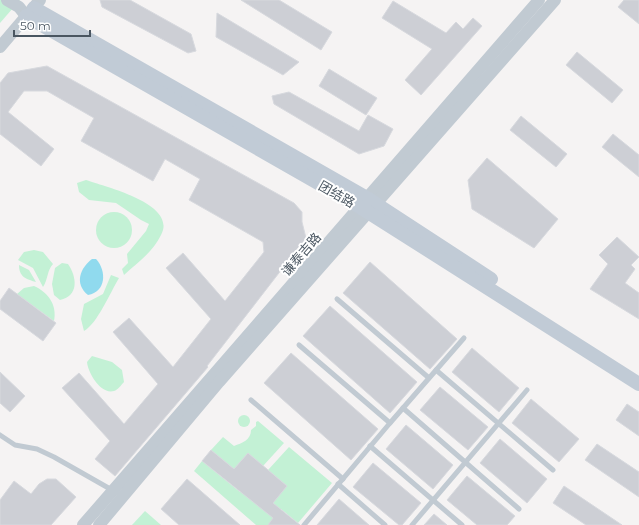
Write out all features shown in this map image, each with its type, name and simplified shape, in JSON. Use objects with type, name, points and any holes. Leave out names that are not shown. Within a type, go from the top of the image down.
[{"type":"main road","name":"团结路","points":[[30,8],[368,205],[639,376]]},
{"type":"main road","name":"团结路","points":[[368,205],[639,384]]},
{"type":"street","points":[[0,47],[30,8],[7,0]]},
{"type":"street","name":"谦泰吉路","points":[[99,525],[539,0]]},
{"type":"street","name":"谦泰吉路","points":[[83,525],[112,490],[368,205],[555,0]]},
{"type":"lane","points":[[337,299],[429,378]]},
{"type":"lane","points":[[306,524],[370,446],[464,338]]},
{"type":"lane","points":[[299,345],[390,423]]},
{"type":"lane","points":[[436,370],[553,470]]},
{"type":"lane","points":[[412,525],[527,390]]},
{"type":"lane","points":[[251,400],[343,479]]},
{"type":"lane","points":[[403,408],[519,509]]},
{"type":"lane","points":[[0,435],[15,445],[37,449],[54,456],[112,490]]},
{"type":"lane","points":[[370,446],[462,525]]},
{"type":"lane","points":[[338,484],[385,525]]},
{"type":"green space","points":[[0,0],[20,0],[0,23]]},
{"type":"green space","points":[[86,180],[137,198],[159,214],[163,224],[161,235],[154,247],[124,275],[122,269],[128,263],[127,254],[146,231],[149,224],[116,203],[89,200],[79,192],[77,183]]},
{"type":"green space","points":[[118,212],[127,217],[131,223],[131,237],[127,243],[118,248],[110,248],[101,243],[97,237],[96,226],[101,217],[107,213]]},
{"type":"green space","points":[[34,250],[43,252],[53,264],[43,287],[33,268],[18,260],[24,252]]},
{"type":"green space","points":[[62,263],[68,264],[71,269],[74,285],[71,295],[60,300],[54,295],[52,284],[55,268]]},
{"type":"green space","points":[[19,265],[29,270],[36,282],[29,280],[22,275]]},
{"type":"green space","points":[[111,275],[119,278],[94,322],[84,331],[81,319],[84,304],[103,294]]},
{"type":"green space","points":[[34,286],[44,292],[51,300],[55,315],[54,321],[17,294],[24,288]]},
{"type":"green space","points":[[92,356],[112,362],[122,370],[124,382],[117,390],[104,390],[96,382],[90,372],[87,362]]},
{"type":"green space","points":[[244,415],[248,417],[250,421],[248,425],[244,427],[240,425],[238,421],[240,417]]},
{"type":"green space","points":[[258,421],[284,443],[263,466],[248,453],[234,469],[211,450],[223,437],[234,446],[248,439],[251,430],[256,426],[256,422]]},
{"type":"green space","points":[[289,447],[332,483],[298,523],[281,509],[269,525],[256,525],[194,471],[202,461],[240,492],[253,477],[266,511],[287,486],[268,470]]},
{"type":"green space","points":[[145,511],[161,525],[132,525]]},
{"type":"water","points":[[92,259],[96,259],[100,264],[103,280],[98,290],[88,295],[81,286],[80,276],[84,267]]},
{"type":"building","points":[[100,0],[130,0],[191,34],[196,51],[188,53],[102,7]]},
{"type":"building","points":[[241,0],[279,0],[332,32],[321,50]]},
{"type":"building","points":[[624,0],[639,0],[639,24],[618,7]]},
{"type":"building","points":[[393,1],[446,33],[456,22],[463,29],[473,18],[482,26],[421,95],[405,80],[432,49],[382,18]]},
{"type":"building","points":[[217,13],[299,62],[283,75],[216,37]]},
{"type":"building","points":[[577,52],[623,90],[612,103],[566,65]]},
{"type":"building","points":[[47,66],[294,203],[302,212],[302,222],[306,238],[207,366],[208,367],[115,476],[95,459],[110,441],[62,388],[79,373],[124,424],[158,384],[113,332],[129,318],[173,367],[211,319],[166,268],[183,253],[225,301],[264,252],[263,242],[189,200],[200,179],[165,159],[153,181],[81,141],[94,118],[47,91],[24,91],[8,112],[54,149],[41,166],[0,134],[0,83],[8,73]]},
{"type":"building","points":[[329,69],[377,98],[366,115],[319,86]]},
{"type":"building","points":[[289,92],[359,131],[368,115],[393,129],[384,146],[359,154],[274,104],[272,96]]},
{"type":"building","points":[[521,116],[567,154],[556,167],[510,130]]},
{"type":"building","points":[[613,134],[639,155],[639,177],[602,147]]},
{"type":"building","points":[[487,158],[558,219],[534,248],[472,209],[468,180]]},
{"type":"building","points":[[617,237],[639,257],[631,265],[635,269],[625,283],[639,293],[639,319],[590,289],[608,264],[599,255]]},
{"type":"building","points":[[370,262],[457,339],[430,369],[343,293]]},
{"type":"building","points":[[9,288],[56,323],[43,341],[0,309],[0,301]]},
{"type":"building","points":[[330,306],[417,382],[390,413],[303,336]]},
{"type":"building","points":[[472,348],[519,388],[499,412],[452,372]]},
{"type":"building","points":[[291,353],[378,429],[351,460],[264,383]]},
{"type":"building","points":[[0,372],[25,396],[10,412],[0,403]]},
{"type":"building","points":[[440,387],[488,427],[468,450],[420,410]]},
{"type":"building","points":[[531,399],[579,439],[559,462],[512,423]]},
{"type":"building","points":[[627,404],[639,412],[639,436],[616,420]]},
{"type":"building","points":[[406,425],[453,465],[433,489],[386,449]]},
{"type":"building","points":[[500,439],[547,479],[527,503],[480,463]]},
{"type":"building","points":[[597,444],[639,472],[639,497],[585,460]]},
{"type":"building","points":[[211,450],[234,469],[248,453],[287,486],[273,503],[300,525],[268,525],[273,518],[202,461]]},
{"type":"building","points":[[373,463],[421,503],[402,525],[399,525],[353,487]]},
{"type":"building","points":[[467,476],[515,516],[507,525],[477,525],[447,500]]},
{"type":"building","points":[[47,479],[56,479],[76,497],[51,525],[0,525],[0,500],[14,481],[31,494],[39,484]]},
{"type":"building","points":[[187,479],[240,525],[179,525],[161,509]]},
{"type":"building","points":[[564,486],[622,525],[586,525],[553,503]]},
{"type":"building","points":[[339,499],[369,525],[317,525]]},
{"type":"building","points":[[434,514],[447,525],[424,525]]}]
